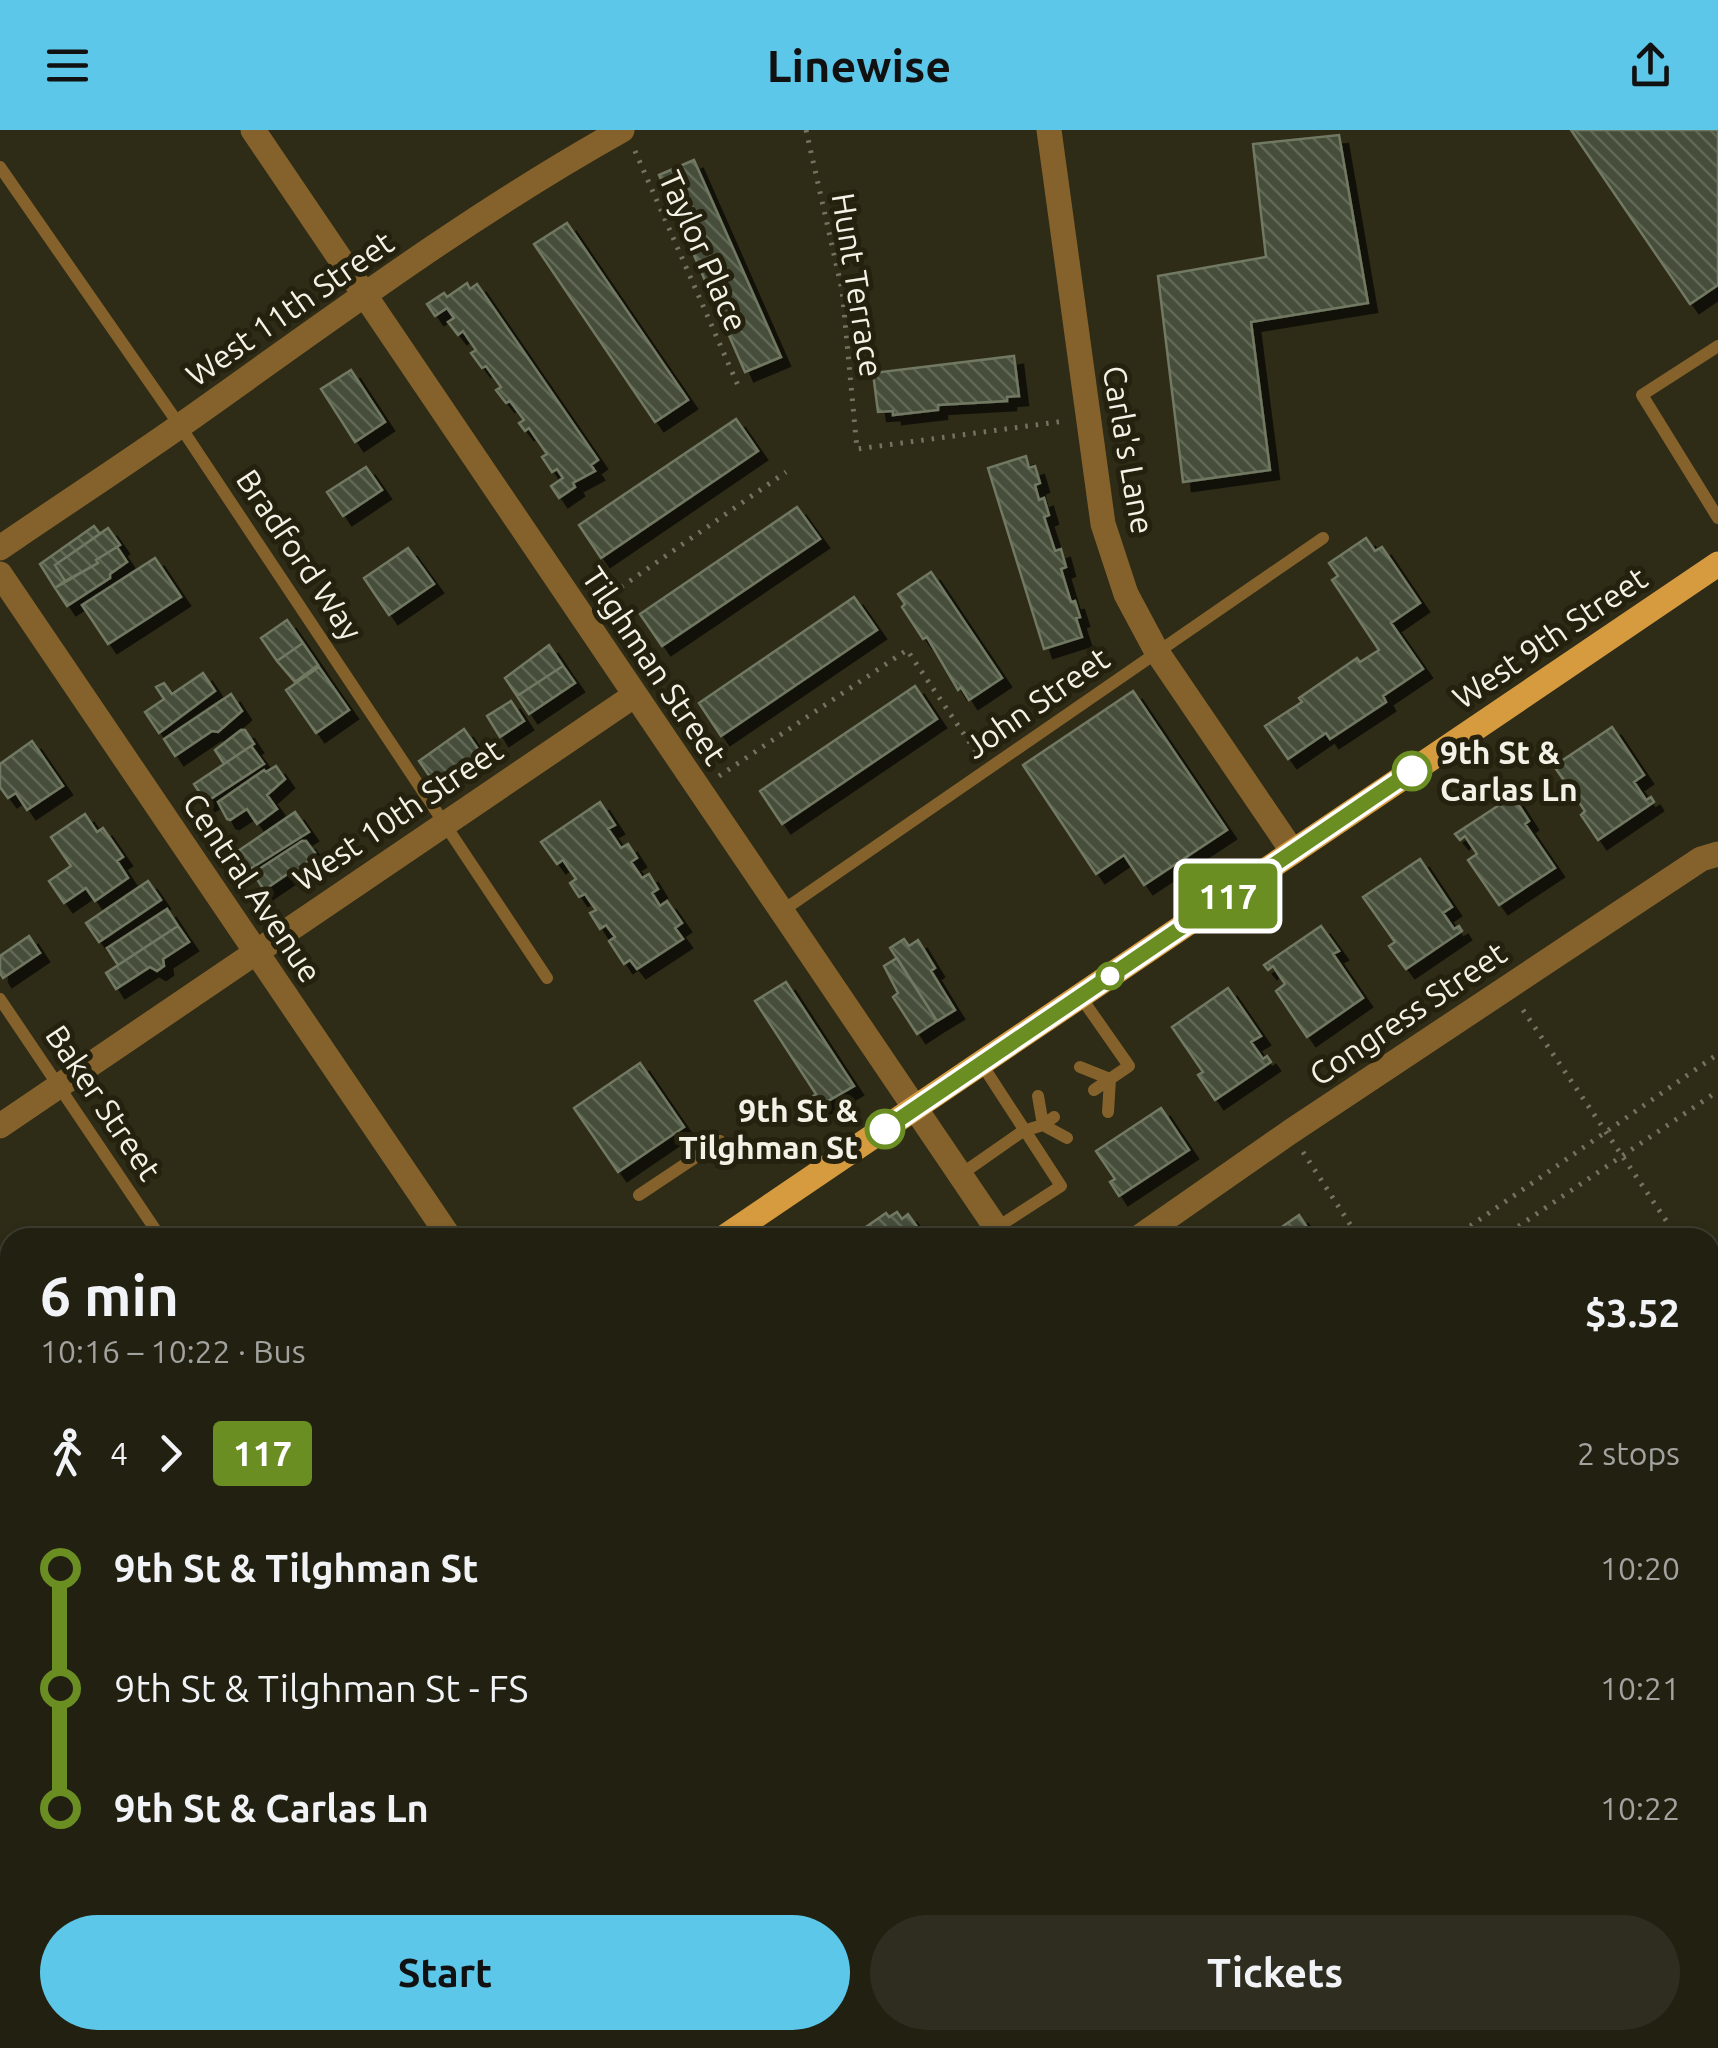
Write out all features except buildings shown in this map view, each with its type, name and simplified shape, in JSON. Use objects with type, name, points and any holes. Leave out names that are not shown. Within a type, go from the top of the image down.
[{"type":"main road","name":"West 9th Street","points":[[738,1228],[1718,564]]},
{"type":"street","name":"Tilghman Street","points":[[253,130],[997,1228]]},
{"type":"street","name":"Carla's Lane","points":[[1049,130],[1103,524],[1126,594],[1157,652],[1292,852]]},
{"type":"street","name":"West 11th Street","points":[[0,548],[548,171],[628,139]]},
{"type":"street","name":"Central Avenue","points":[[0,574],[443,1228]]},
{"type":"street","name":"West 10th Street","points":[[0,1126],[635,695]]},
{"type":"street","name":"Congress Street","points":[[1152,1228],[1701,858],[1718,854]]},
{"type":"lane","name":"Bradford Way","points":[[0,168],[180,426],[547,978]]},
{"type":"lane","points":[[1718,346],[1642,395],[1718,518]]},
{"type":"lane","name":"John Street","points":[[782,911],[1322,538]]},
{"type":"lane","points":[[1080,996],[1129,1066],[1094,1090]]},
{"type":"lane","name":"Baker Street","points":[[0,999],[154,1228]]},
{"type":"lane","points":[[981,1063],[1061,1186],[1006,1228]]},
{"type":"lane","points":[[1080,1067],[1110,1079]]},
{"type":"lane","points":[[1108,1112],[1110,1079]]},
{"type":"lane","points":[[1038,1096],[1049,1121],[1066,1138]]},
{"type":"lane","points":[[960,1175],[1023,1131],[1049,1121]]},
{"type":"lane","points":[[639,1195],[720,1141]]},
{"type":"path","name":"Hunt Terrace","points":[[806,130],[842,290],[858,449],[1088,418]]},
{"type":"path","name":"Taylor Place","points":[[628,139],[740,390]]},
{"type":"path","points":[[581,615],[786,472]]},
{"type":"path","points":[[699,790],[906,650],[989,771]]},
{"type":"path","points":[[1508,987],[1671,1228]]},
{"type":"path","points":[[1467,1228],[1718,1054]]},
{"type":"path","points":[[1516,1228],[1718,1091]]},
{"type":"path","points":[[1290,1132],[1352,1228]]},
{"type":"bus line","name":"117","points":[[885,1129],[1412,771]]},
{"type":"place","name":"9th St & Carlas Ln","points":[[1412,771]]},
{"type":"place","name":"9th St & Tilghman St","points":[[885,1129]]}]
